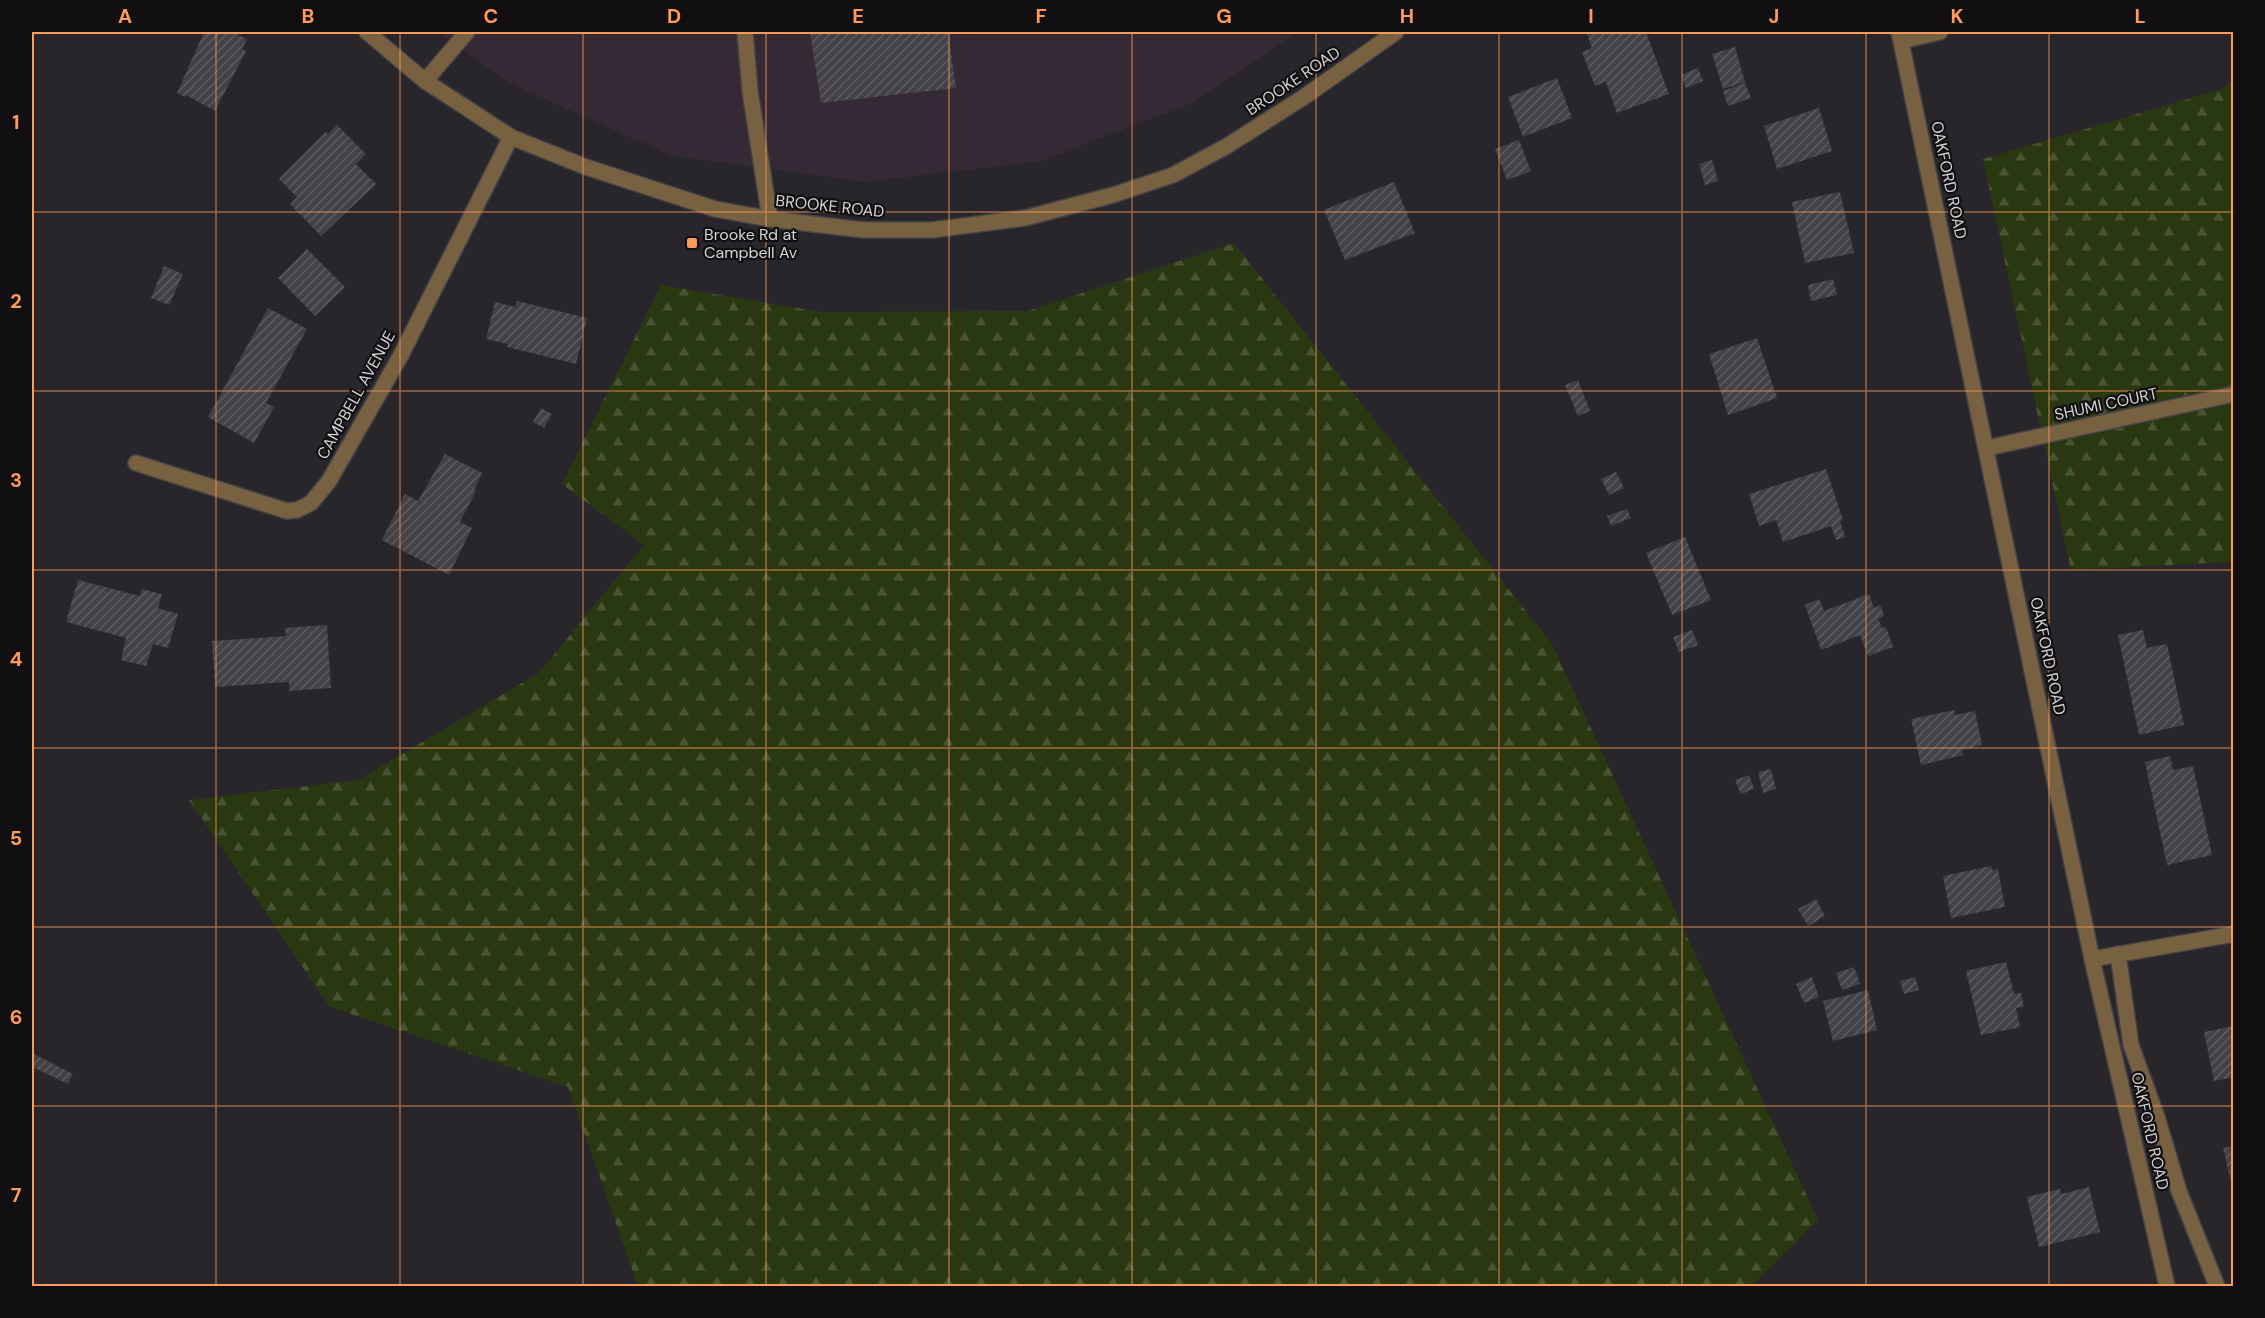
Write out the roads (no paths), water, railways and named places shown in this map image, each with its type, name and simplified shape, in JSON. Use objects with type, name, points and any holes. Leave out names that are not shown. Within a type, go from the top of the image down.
[{"type":"street","name":"BROOKE ROAD","points":[[367,32],[425,81],[511,137],[586,167],[672,197],[715,209],[770,219],[864,230],[932,230],[1025,218],[1113,195],[1173,175],[1227,146],[1304,98],[1396,32]]},
{"type":"street","points":[[425,81],[467,32]]},
{"type":"street","points":[[745,32],[750,91],[770,219]]},
{"type":"street","points":[[1900,36],[1941,32]]},
{"type":"street","name":"OAKFORD ROAD","points":[[1900,36],[2092,959],[2167,1287]]},
{"type":"street","name":"CAMPBELL AVENUE","points":[[136,463],[287,511],[297,510],[311,503],[329,482],[400,357],[511,137]]},
{"type":"street","name":"SHUMI COURT","points":[[1987,448],[2234,394]]},
{"type":"street","points":[[2092,959],[2234,934]]},
{"type":"street","points":[[2118,954],[2131,1045],[2157,1117],[2179,1191],[2217,1287]]},
{"type":"place","name":"Brooke Rd at Campbell Av","points":[[692,243]]}]
